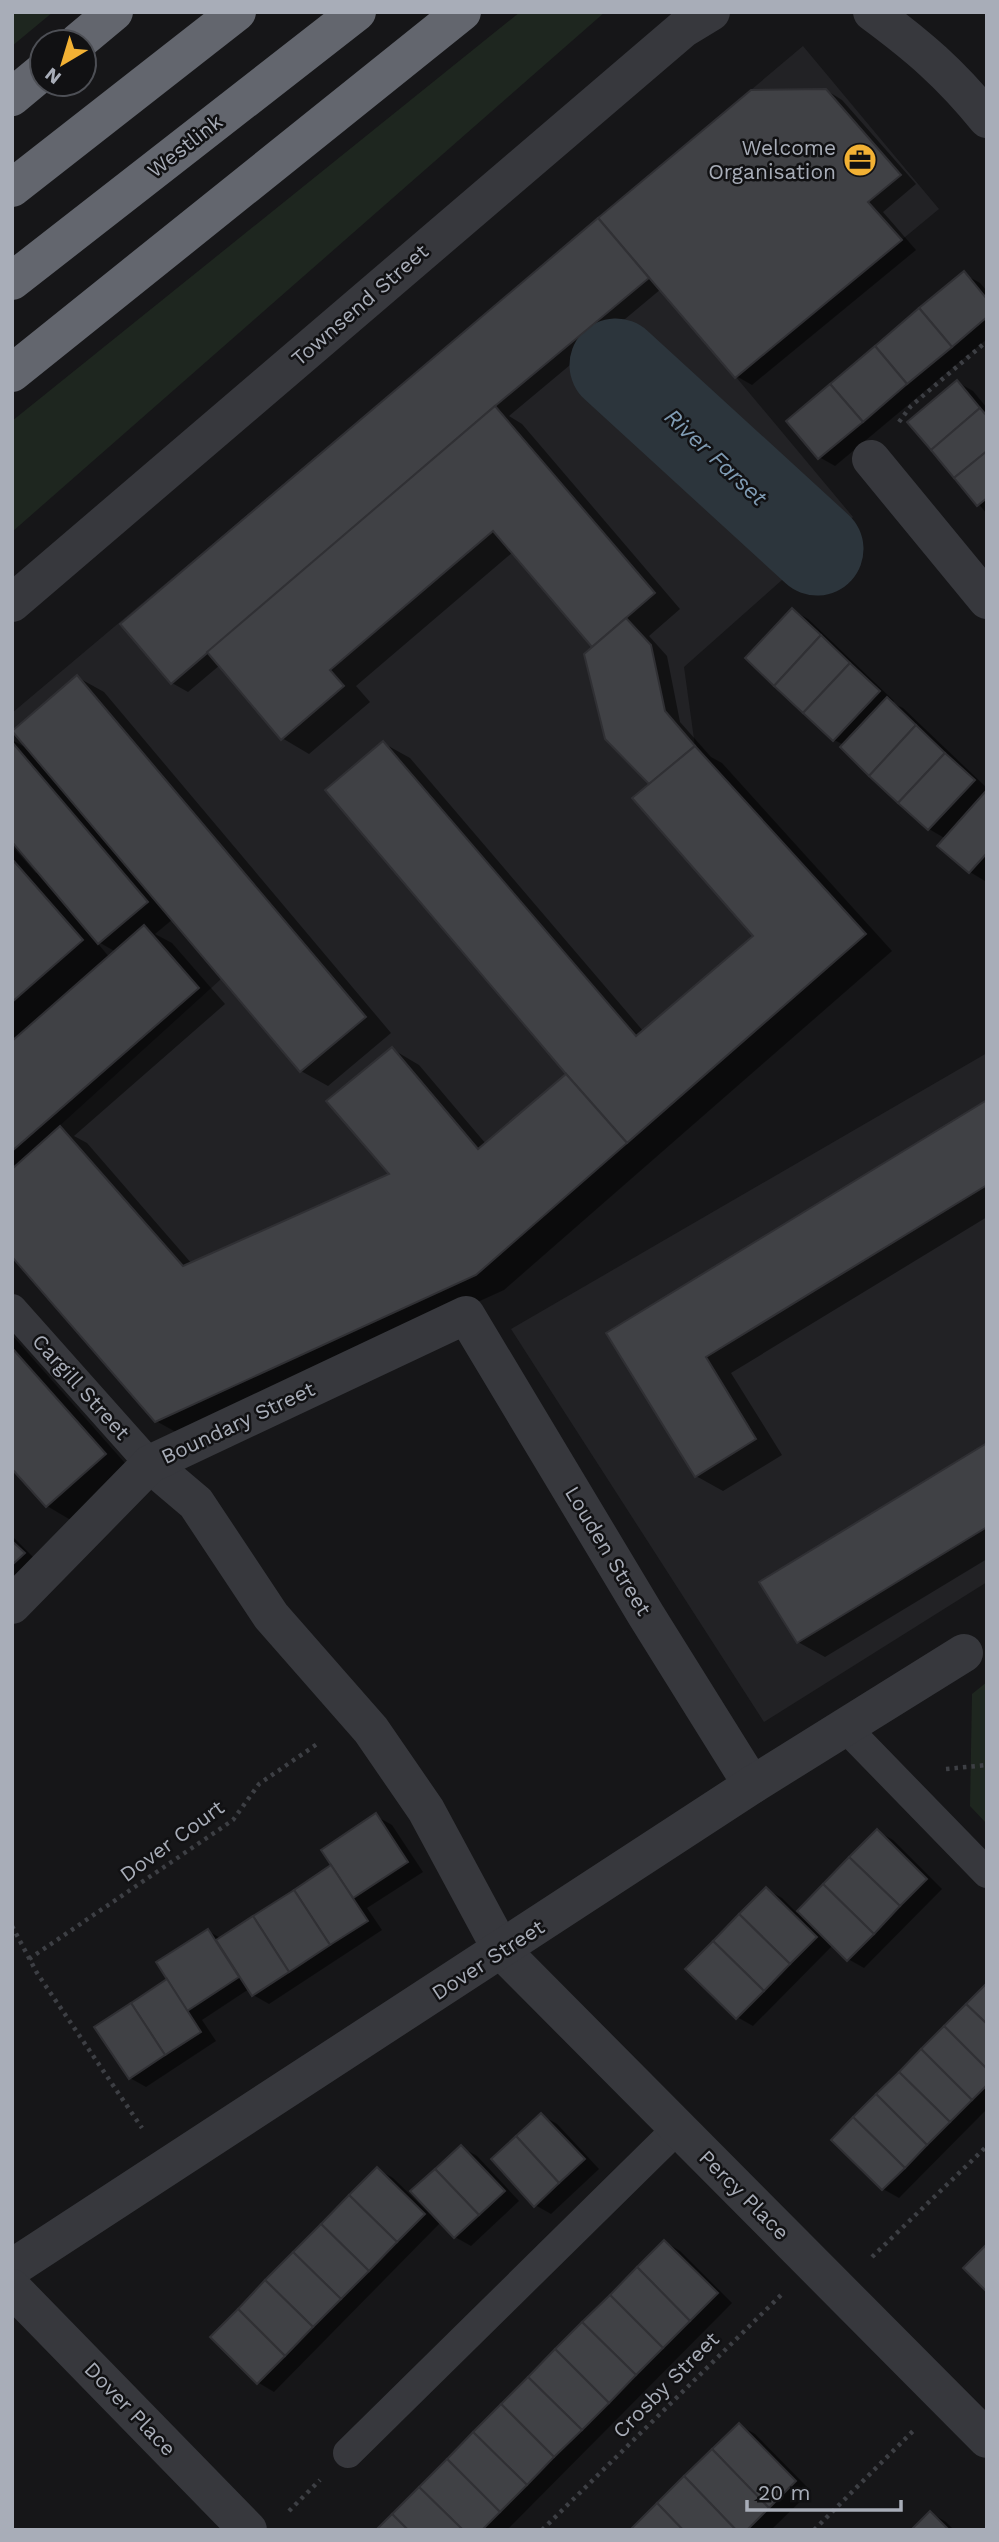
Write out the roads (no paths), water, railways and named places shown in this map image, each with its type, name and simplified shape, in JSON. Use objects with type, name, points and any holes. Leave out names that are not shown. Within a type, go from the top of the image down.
[{"type":"highway","points":[[95,28],[114,12]]},
{"type":"highway","points":[[12,188],[237,12]]},
{"type":"highway","name":"Westlink","points":[[12,281],[357,12]]},
{"type":"highway","points":[[12,373],[462,12]]},
{"type":"highway","points":[[12,97],[28,84]]},
{"type":"street","name":"Townsend Street","points":[[12,603],[683,29],[711,12]]},
{"type":"street","points":[[872,12],[912,41],[958,83],[987,119]]},
{"type":"street","points":[[871,459],[987,600]]},
{"type":"street","name":"Boundary Street","points":[[12,1605],[150,1464],[466,1315]]},
{"type":"street","name":"Louden Street","points":[[466,1315],[646,1615],[752,1785]]},
{"type":"street","name":"Percy Place","points":[[150,1464],[196,1503],[271,1616],[371,1730],[426,1810],[502,1951],[987,2439]]},
{"type":"street","name":"Dover Street","points":[[12,2268],[502,1951],[752,1785],[964,1653]]},
{"type":"street","name":"Dover Place","points":[[12,2288],[264,2525]]},
{"type":"lane","name":"Cargill Street","points":[[12,1309],[150,1464]]},
{"type":"lane","points":[[845,1727],[987,1873]]},
{"type":"lane","points":[[348,2453],[678,2128]]},
{"type":"waterway","name":"River Farset","points":[[616,365],[817,549]]},
{"type":"place","name":"Welcome Organisation","points":[[860,160]]}]
